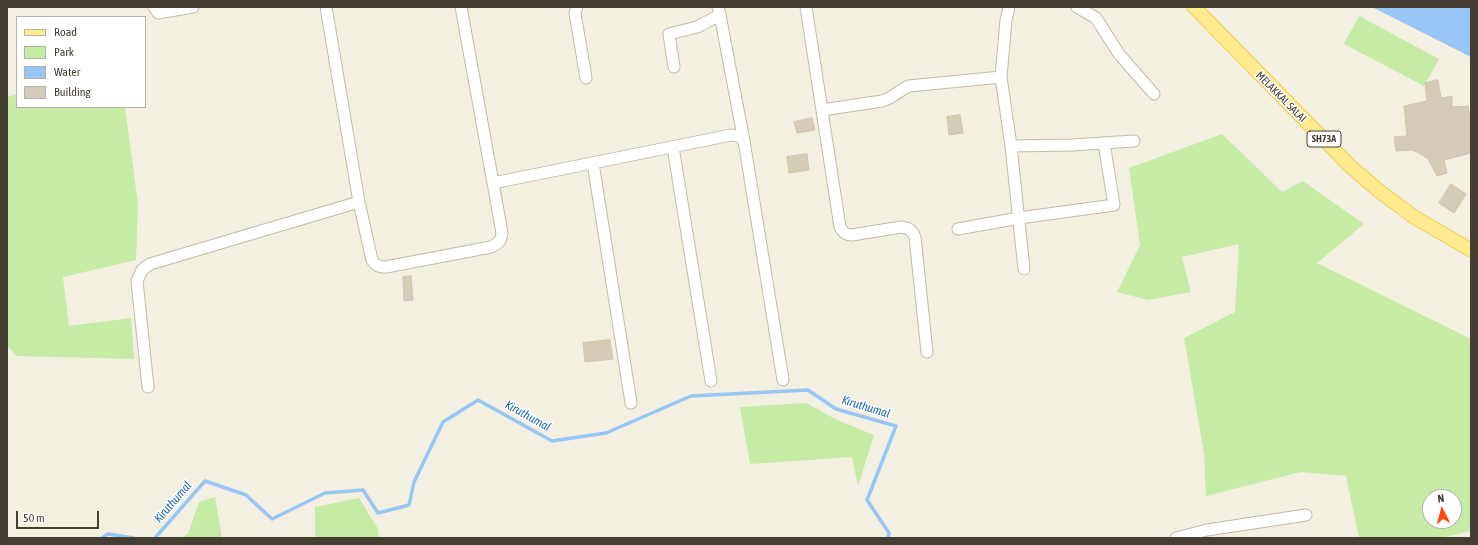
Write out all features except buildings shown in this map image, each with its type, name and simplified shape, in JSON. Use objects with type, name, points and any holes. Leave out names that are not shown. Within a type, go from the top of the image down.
[{"type":"main road","name":"MELAKKAL SALAI","points":[[1194,7],[1350,166],[1379,191],[1414,217],[1471,250]]},
{"type":"street","points":[[154,7],[158,13],[192,7]]},
{"type":"street","points":[[326,7],[360,202],[372,260],[380,267],[491,247],[498,244],[501,240],[502,232],[461,7]]},
{"type":"street","points":[[577,7],[576,13],[586,78]]},
{"type":"street","points":[[806,7],[840,227],[842,232],[846,235],[901,227],[912,231],[915,237],[927,352]]},
{"type":"street","points":[[1009,7],[1006,20],[1001,77],[1012,146],[1024,269]]},
{"type":"street","points":[[1077,7],[1096,18],[1119,54],[1154,94]]},
{"type":"street","points":[[674,67],[669,34],[698,27],[719,11],[744,141],[783,380]]},
{"type":"street","points":[[822,110],[890,99],[899,90],[909,86],[1001,77]]},
{"type":"street","points":[[493,183],[673,148],[731,135],[740,136],[744,141]]},
{"type":"street","points":[[1012,146],[1072,145],[1134,141]]},
{"type":"street","points":[[958,229],[1019,218],[1114,205],[1104,143]]},
{"type":"street","points":[[673,148],[711,381]]},
{"type":"street","points":[[593,163],[631,403]]},
{"type":"street","points":[[148,387],[137,281],[142,270],[150,264],[360,202]]},
{"type":"street","points":[[1176,538],[1208,534],[1306,515]]},
{"type":"green space","points":[[1359,16],[1439,59],[1424,86],[1344,44]]},
{"type":"green space","points":[[16,94],[16,108],[125,108],[138,204],[136,260],[63,277],[69,326],[131,318],[134,359],[17,356],[7,346],[7,97]]},
{"type":"green space","points":[[1222,134],[1282,192],[1303,181],[1364,224],[1317,263],[1471,339],[1471,531],[1440,538],[1359,538],[1346,476],[1301,472],[1206,496],[1204,453],[1184,338],[1235,312],[1239,244],[1182,257],[1191,292],[1148,300],[1117,292],[1140,245],[1129,168]]},
{"type":"green space","points":[[806,403],[837,420],[874,435],[858,486],[852,457],[750,464],[740,407]]},
{"type":"green space","points":[[215,497],[222,538],[181,538],[188,534],[199,502]]},
{"type":"green space","points":[[359,498],[378,529],[379,538],[315,538],[315,507]]},
{"type":"water","points":[[1372,7],[1471,7],[1471,57]]},
{"type":"waterway","name":"Kiruthumal","points":[[155,538],[205,481],[246,495],[272,519],[325,493],[363,490],[378,513],[409,505],[414,482],[443,422],[478,400],[552,441],[606,433],[691,396],[808,390],[836,409],[896,426],[867,500],[889,533],[888,538]]},
{"type":"waterway","name":"Kiruthumal","points":[[102,538],[108,534],[134,538]]}]
